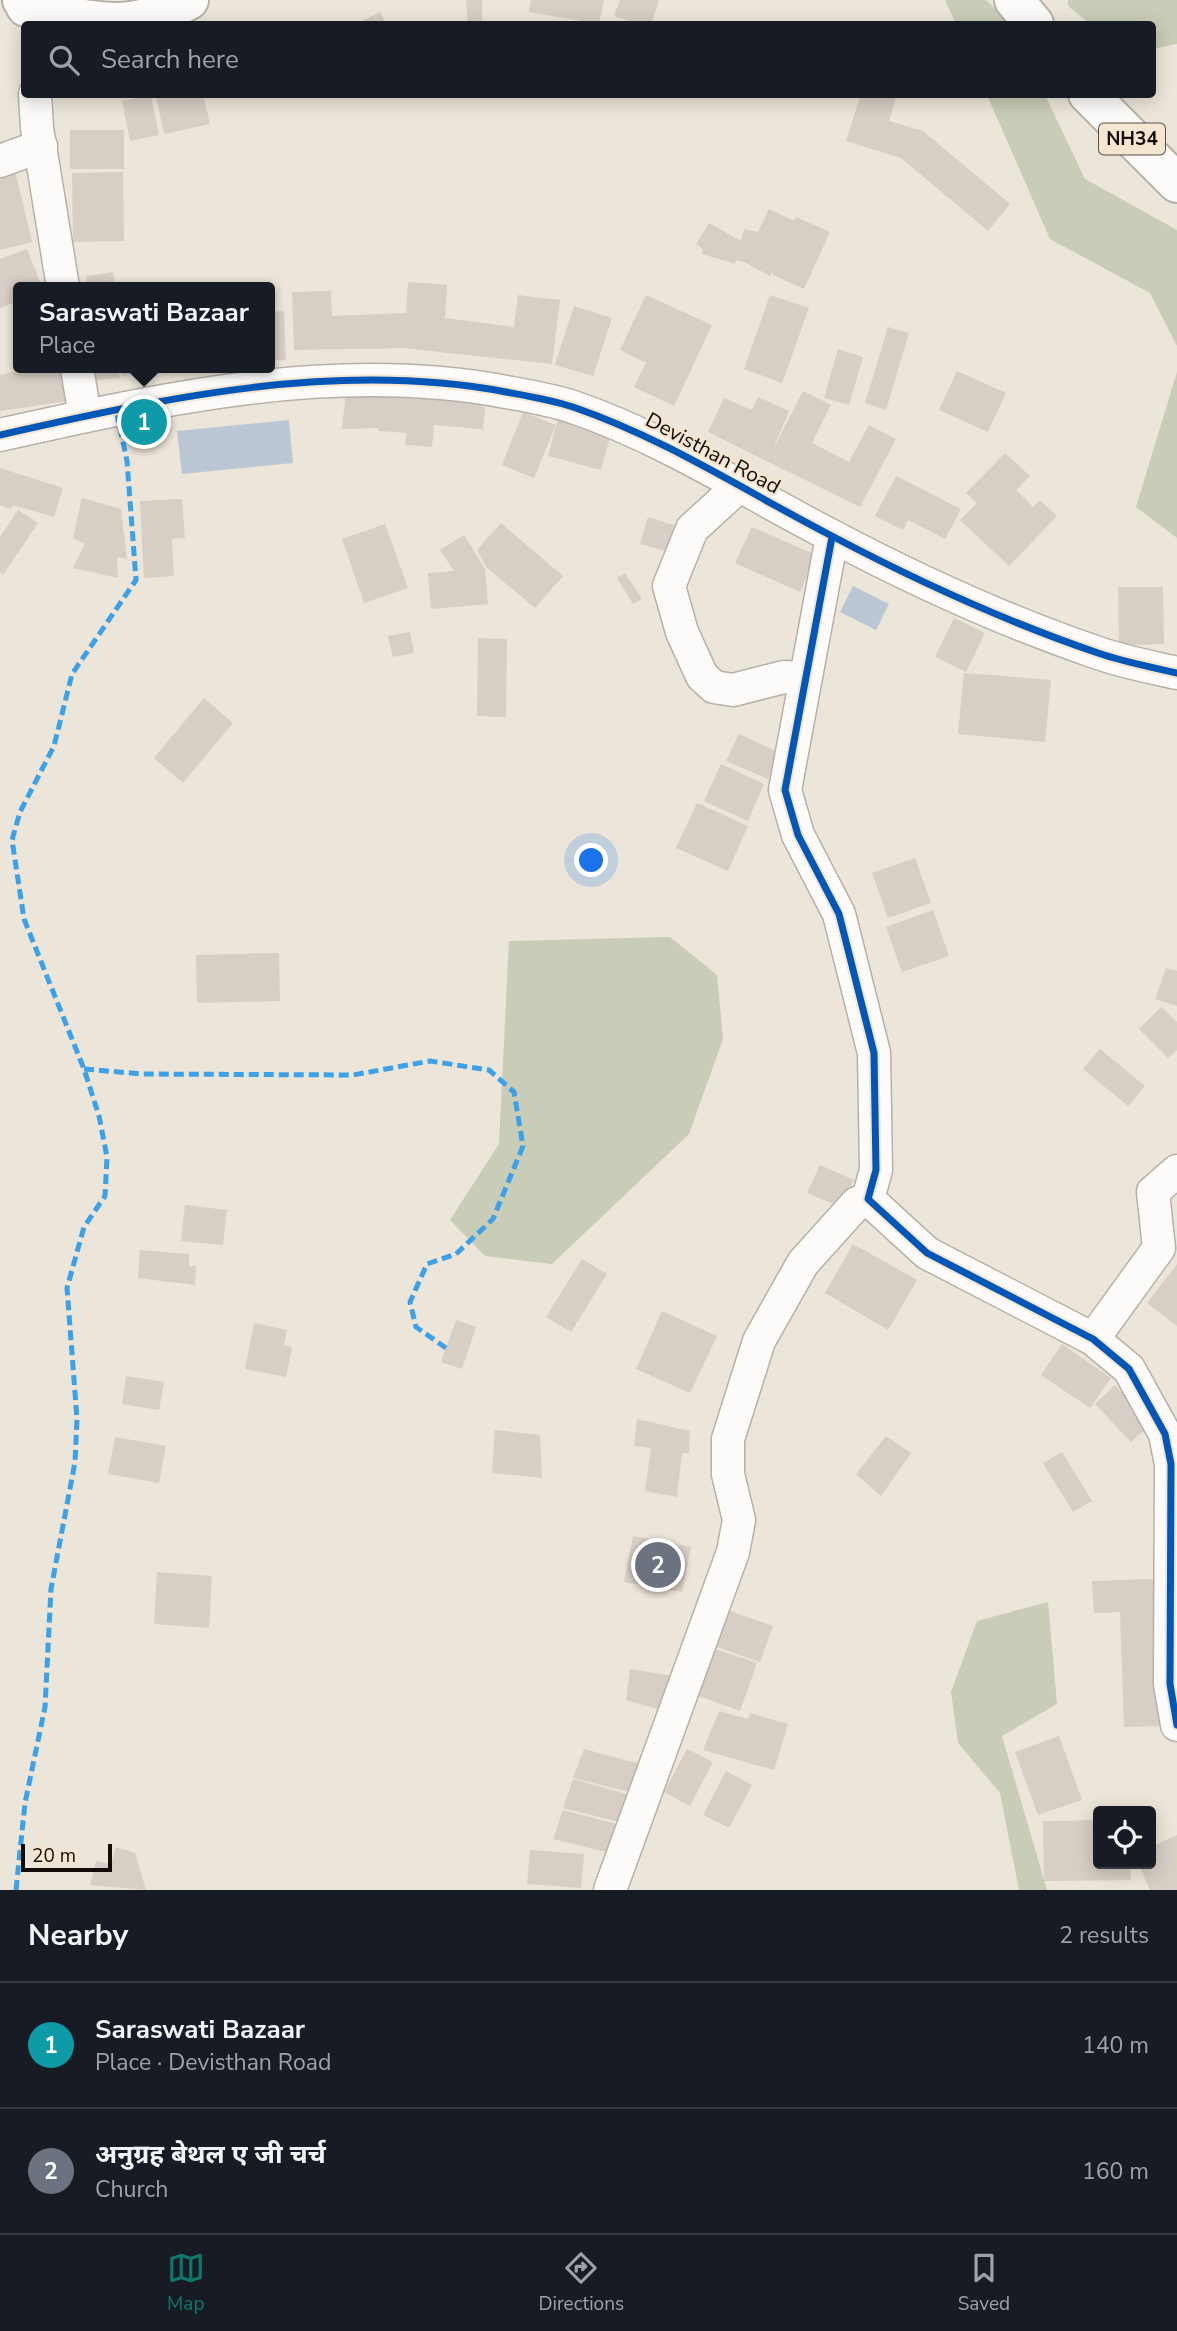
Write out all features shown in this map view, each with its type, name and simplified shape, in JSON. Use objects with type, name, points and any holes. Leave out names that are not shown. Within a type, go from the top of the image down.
[{"type":"highway","points":[[134,21],[152,18],[189,0]]},
{"type":"highway","points":[[1014,0],[1032,21]]},
{"type":"highway","points":[[25,10],[80,21]]},
{"type":"highway","name":"NH34","points":[[1092,98],[1177,183]]},
{"type":"street","points":[[35,98],[62,282]]},
{"type":"street","points":[[0,161],[41,146]]},
{"type":"street","points":[[78,373],[86,416]]},
{"type":"street","name":"Devisthan Road","points":[[0,435],[187,395],[317,381],[401,380],[473,386],[570,406],[635,431],[832,537],[970,602],[1100,654],[1177,673]]},
{"type":"street","points":[[739,486],[692,529],[670,586],[682,632],[702,676],[714,687],[733,690],[784,677],[804,678]]},
{"type":"street","points":[[832,537],[785,790],[798,835],[839,914],[874,1053],[876,1170],[868,1199]]},
{"type":"street","points":[[1093,1339],[1159,1248],[1153,1192],[1177,1171]]},
{"type":"street","points":[[868,1199],[927,1253],[1093,1339],[1129,1369],[1165,1434],[1171,1464],[1170,1684],[1177,1725]]},
{"type":"street","points":[[610,1890],[733,1552],[739,1520],[728,1474],[728,1439],[759,1341],[803,1263],[857,1203],[868,1199]]},
{"type":"green space","points":[[945,0],[986,0],[1008,21],[955,21]]},
{"type":"green space","points":[[1068,0],[1177,0],[1177,44],[1156,48],[1156,21],[1086,21],[1068,6]]},
{"type":"green space","points":[[988,98],[1046,98],[1085,179],[1177,230],[1177,346],[1150,293],[1050,239]]},
{"type":"green space","points":[[1177,372],[1177,538],[1136,507]]},
{"type":"green space","points":[[670,937],[717,975],[723,1039],[689,1134],[552,1264],[485,1256],[450,1220],[499,1144],[509,941]]},
{"type":"green space","points":[[1048,1602],[1057,1704],[1002,1736],[1047,1890],[1019,1890],[1000,1793],[958,1743],[951,1692],[977,1621]]},
{"type":"water","points":[[289,420],[293,463],[182,474],[177,431]]},
{"type":"water","points":[[853,586],[889,604],[876,630],[840,612]]},
{"type":"building","points":[[466,0],[482,0],[482,21],[468,21]]},
{"type":"building","points":[[531,0],[604,0],[600,21],[582,21],[529,12]]},
{"type":"building","points":[[620,0],[659,0],[652,21],[630,21],[614,16]]},
{"type":"building","points":[[380,12],[384,21],[362,21]]},
{"type":"building","points":[[152,98],[159,135],[130,141],[122,101]]},
{"type":"building","points":[[156,98],[204,98],[210,124],[164,134]]},
{"type":"building","points":[[860,98],[896,98],[889,121],[923,131],[1010,204],[988,231],[901,158],[846,141]]},
{"type":"building","points":[[70,130],[124,130],[124,169],[70,169]]},
{"type":"building","points":[[13,162],[32,242],[0,250],[0,166]]},
{"type":"building","points":[[123,172],[124,241],[73,242],[72,173]]},
{"type":"building","points":[[769,209],[794,221],[796,217],[830,232],[804,289],[773,275],[772,271],[770,276],[744,262],[736,260],[735,264],[702,254],[703,249],[696,244],[709,223],[741,241],[744,229],[758,232]]},
{"type":"building","points":[[27,249],[40,282],[13,282],[13,303],[0,308],[0,259]]},
{"type":"building","points":[[113,272],[114,282],[87,282],[86,276]]},
{"type":"building","points":[[408,282],[447,285],[445,318],[514,327],[518,295],[560,300],[552,364],[403,348],[294,350],[292,292],[331,291],[332,316],[406,313]]},
{"type":"building","points":[[646,295],[712,325],[674,406],[634,387],[646,363],[620,350]]},
{"type":"building","points":[[770,295],[809,308],[782,383],[744,369]]},
{"type":"building","points":[[574,306],[612,318],[593,376],[555,365]]},
{"type":"building","points":[[284,311],[286,360],[275,360],[275,312]]},
{"type":"building","points":[[888,327],[909,333],[886,410],[865,403]]},
{"type":"building","points":[[838,349],[863,357],[849,405],[824,398]]},
{"type":"building","points":[[957,371],[1006,393],[988,432],[939,410]]},
{"type":"building","points":[[13,372],[64,373],[68,401],[0,411],[0,375]]},
{"type":"building","points":[[95,373],[119,373],[120,378],[96,380]]},
{"type":"building","points":[[122,373],[144,373],[122,376]]},
{"type":"building","points":[[346,391],[486,397],[483,429],[434,425],[432,447],[405,445],[407,433],[378,431],[378,428],[342,429]]},
{"type":"building","points":[[803,391],[831,405],[812,443],[849,462],[869,425],[896,439],[860,507],[708,432],[724,398],[752,410],[758,397],[789,411],[772,452]]},
{"type":"building","points":[[523,412],[556,425],[534,478],[502,465]]},
{"type":"building","points":[[559,415],[612,430],[601,470],[548,456]]},
{"type":"building","points":[[1005,453],[1030,476],[1016,490],[1033,507],[1040,500],[1057,516],[1009,566],[960,520],[977,503],[966,493]]},
{"type":"building","points":[[0,468],[63,488],[54,517],[13,505],[11,509],[0,505]]},
{"type":"building","points":[[896,476],[961,509],[945,539],[908,520],[903,530],[875,516]]},
{"type":"building","points":[[82,498],[121,509],[127,559],[117,557],[118,578],[73,568],[85,544],[73,538]]},
{"type":"building","points":[[182,499],[185,538],[172,539],[174,576],[144,578],[140,501]]},
{"type":"building","points":[[18,510],[38,523],[3,575],[0,572],[0,537]]},
{"type":"building","points":[[648,517],[680,527],[673,553],[640,544]]},
{"type":"building","points":[[501,523],[563,576],[535,608],[487,568],[477,550]]},
{"type":"building","points":[[385,524],[408,588],[364,603],[342,539]]},
{"type":"building","points":[[752,527],[816,555],[800,592],[735,563]]},
{"type":"building","points":[[464,535],[485,569],[488,604],[431,609],[428,573],[454,571],[440,550]]},
{"type":"building","points":[[625,573],[642,599],[633,604],[617,578]]},
{"type":"building","points":[[1118,587],[1163,587],[1164,644],[1119,645]]},
{"type":"building","points":[[954,618],[985,633],[966,672],[935,657]]},
{"type":"building","points":[[410,632],[414,653],[393,657],[388,636]]},
{"type":"building","points":[[478,638],[507,639],[506,717],[477,716]]},
{"type":"building","points":[[964,673],[1051,680],[1045,742],[958,734]]},
{"type":"building","points":[[204,698],[233,723],[183,783],[154,758]]},
{"type":"building","points":[[739,734],[780,753],[768,779],[726,761]]},
{"type":"building","points":[[721,764],[764,784],[748,821],[704,801]]},
{"type":"building","points":[[697,803],[748,826],[728,871],[676,848]]},
{"type":"building","points":[[915,858],[931,903],[888,918],[872,873]]},
{"type":"building","points":[[933,910],[949,956],[902,972],[886,927]]},
{"type":"building","points":[[279,953],[280,1001],[197,1003],[196,955]]},
{"type":"building","points":[[1166,968],[1177,971],[1177,1006],[1155,999]]},
{"type":"building","points":[[1161,1007],[1177,1022],[1177,1050],[1168,1058],[1139,1029]]},
{"type":"building","points":[[1100,1049],[1145,1086],[1128,1106],[1083,1069]]},
{"type":"building","points":[[820,1165],[854,1180],[841,1207],[807,1193]]},
{"type":"building","points":[[185,1205],[227,1210],[223,1245],[181,1241]]},
{"type":"building","points":[[853,1244],[917,1280],[888,1330],[825,1293]]},
{"type":"building","points":[[140,1250],[189,1254],[189,1266],[196,1266],[195,1285],[138,1278]]},
{"type":"building","points":[[582,1259],[607,1274],[571,1332],[546,1317]]},
{"type":"building","points":[[1177,1264],[1177,1326],[1147,1303]]},
{"type":"building","points":[[662,1311],[717,1336],[690,1393],[636,1369]]},
{"type":"building","points":[[456,1320],[476,1327],[462,1369],[441,1362]]},
{"type":"building","points":[[254,1323],[287,1330],[284,1345],[292,1347],[286,1377],[245,1369]]},
{"type":"building","points":[[1062,1344],[1111,1378],[1090,1408],[1041,1375]]},
{"type":"building","points":[[126,1376],[164,1382],[159,1410],[122,1404]]},
{"type":"building","points":[[1115,1385],[1151,1424],[1131,1442],[1095,1404]]},
{"type":"building","points":[[637,1419],[690,1431],[689,1453],[682,1453],[677,1497],[645,1491],[651,1448],[634,1446]]},
{"type":"building","points":[[495,1430],[540,1435],[542,1478],[492,1473]]},
{"type":"building","points":[[886,1436],[911,1453],[881,1496],[856,1474]]},
{"type":"building","points":[[115,1437],[166,1446],[159,1483],[108,1474]]},
{"type":"building","points":[[1062,1452],[1092,1501],[1073,1512],[1043,1463]]},
{"type":"building","points":[[633,1536],[691,1547],[682,1592],[624,1582]]},
{"type":"building","points":[[157,1572],[212,1576],[209,1628],[154,1624]]},
{"type":"building","points":[[1156,1579],[1161,1726],[1124,1727],[1120,1612],[1094,1613],[1092,1581]]},
{"type":"building","points":[[730,1611],[773,1626],[760,1662],[717,1647]]},
{"type":"building","points":[[706,1646],[757,1663],[740,1711],[690,1693]]},
{"type":"building","points":[[630,1669],[679,1677],[668,1712],[626,1700]]},
{"type":"building","points":[[719,1711],[748,1719],[750,1713],[788,1724],[774,1770],[703,1750]]},
{"type":"building","points":[[1059,1736],[1082,1800],[1038,1815],[1015,1752]]},
{"type":"building","points":[[584,1749],[640,1764],[630,1792],[573,1778]]},
{"type":"building","points":[[687,1749],[713,1762],[690,1806],[664,1792]]},
{"type":"building","points":[[726,1771],[752,1785],[729,1828],[703,1815]]},
{"type":"building","points":[[573,1779],[630,1795],[620,1822],[563,1808]]},
{"type":"building","points":[[563,1810],[620,1825],[610,1853],[553,1839]]},
{"type":"building","points":[[1093,1820],[1093,1869],[1130,1869],[1131,1880],[1044,1881],[1043,1821]]},
{"type":"building","points":[[1177,1835],[1177,1890],[1150,1890],[1141,1869],[1156,1869],[1156,1845]]},
{"type":"building","points":[[116,1847],[135,1853],[146,1890],[90,1885],[96,1861],[111,1864]]},
{"type":"building","points":[[530,1850],[584,1854],[581,1888],[527,1884]]},
{"type":"marked path","points":[[16,1890],[25,1803],[45,1707],[51,1589],[75,1462],[77,1419],[67,1288],[84,1227],[105,1196],[107,1157],[99,1116],[84,1069],[24,919],[12,840],[20,812],[54,746],[72,674],[136,580],[127,461],[116,410]]},
{"type":"marked path","points":[[84,1069],[142,1074],[353,1075],[430,1061],[489,1070],[514,1092],[523,1146],[493,1219],[456,1254],[427,1264],[410,1302],[416,1327],[446,1348]]},
{"type":"cycle path","points":[[0,435],[188,397],[315,382],[379,380],[443,383],[540,398],[573,407],[640,434],[862,552],[996,614],[1108,656],[1177,673]]},
{"type":"cycle path","points":[[832,537],[785,790],[798,835],[839,914],[874,1053],[876,1170],[868,1199],[927,1253],[1093,1339],[1129,1369],[1165,1434],[1171,1464],[1170,1684],[1177,1725]]},
{"type":"place","name":"Saraswati Bazaar","points":[[144,422]]},
{"type":"place","name":"अनुग्रह बेथल ए जी चर्च","points":[[658,1565]]}]
